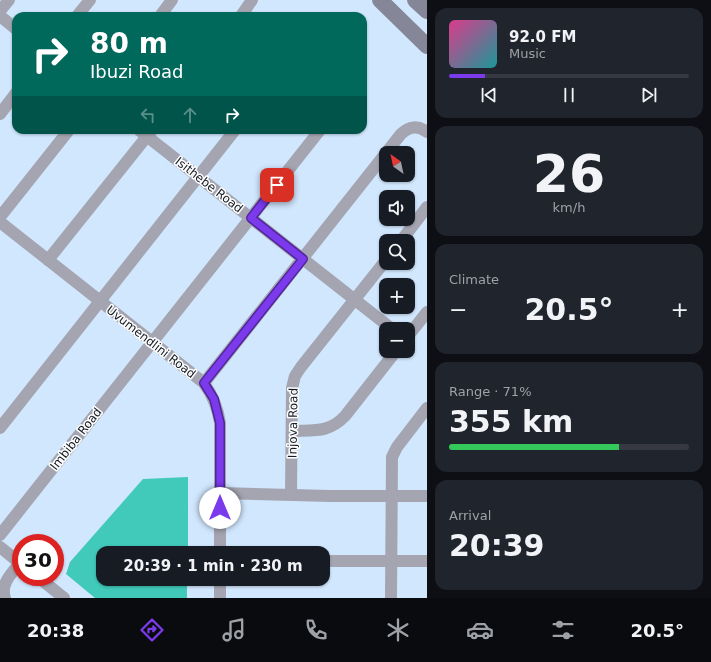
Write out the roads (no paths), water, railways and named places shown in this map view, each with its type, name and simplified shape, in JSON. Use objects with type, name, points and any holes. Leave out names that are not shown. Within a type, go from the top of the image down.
[{"type":"main road","points":[[380,0],[427,46]]},
{"type":"main road","points":[[416,0],[427,11]]},
{"type":"street","points":[[0,11],[9,0]]},
{"type":"street","points":[[80,12],[90,0]]},
{"type":"street","points":[[163,12],[172,0]]},
{"type":"street","points":[[244,12],[252,0]]},
{"type":"street","points":[[0,16],[12,26]]},
{"type":"street","points":[[0,114],[12,98]]},
{"type":"street","points":[[204,383],[401,134],[407,129],[415,127],[423,129],[427,132]]},
{"type":"street","points":[[0,217],[67,134]]},
{"type":"street","points":[[48,260],[144,134]]},
{"type":"street","name":"Isithebe Road","points":[[148,134],[199,177],[383,322]]},
{"type":"street","points":[[0,428],[233,134]]},
{"type":"street","name":"Imbiba Road","points":[[0,535],[317,134]]},
{"type":"street","points":[[406,234],[427,207]]},
{"type":"street","name":"Uvumendlini Road","points":[[0,222],[204,383],[214,399],[220,423],[220,546]]},
{"type":"street","name":"Injova Road","points":[[291,495],[293,431],[292,388],[295,376],[379,269]]},
{"type":"street","points":[[415,327],[427,312]]},
{"type":"street","points":[[293,431],[319,430],[335,425],[344,416],[390,358]]},
{"type":"street","points":[[391,598],[392,461],[394,450],[427,408]]},
{"type":"street","points":[[220,493],[427,496]]},
{"type":"street","points":[[0,547],[12,557]]},
{"type":"street","points":[[330,561],[427,561]]},
{"type":"street","points":[[5,598],[2,587],[12,573]]},
{"type":"street","points":[[49,586],[64,598]]},
{"type":"street","points":[[220,586],[220,598]]}]
